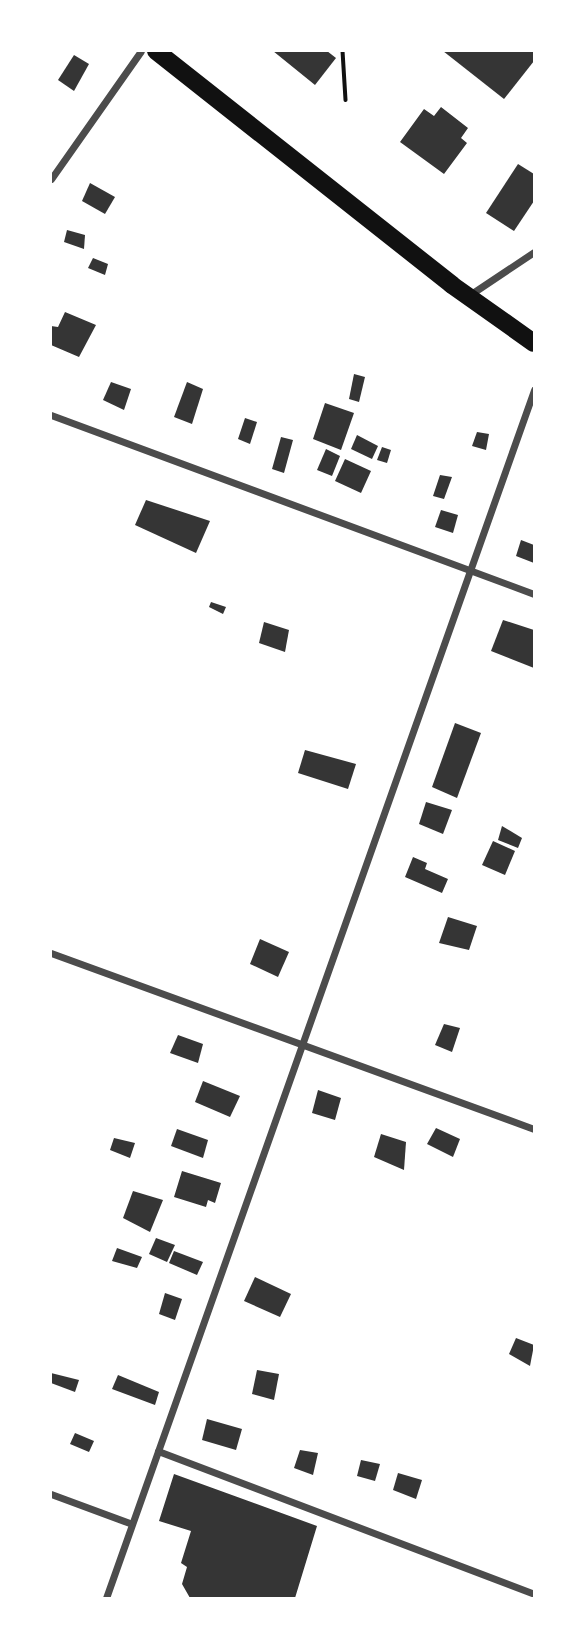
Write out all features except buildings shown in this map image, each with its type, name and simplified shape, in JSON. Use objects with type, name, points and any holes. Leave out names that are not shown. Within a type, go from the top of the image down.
[{"type":"highway","points":[[156,51],[468,296],[534,343]]},
{"type":"street","points":[[51,180],[141,51]]},
{"type":"street","points":[[468,296],[534,252]]},
{"type":"street","points":[[106,1598],[534,390]]},
{"type":"street","points":[[51,415],[534,594]]},
{"type":"street","points":[[51,953],[534,1129]]},
{"type":"street","points":[[158,1451],[534,1594]]},
{"type":"street","points":[[51,1494],[132,1524]]},
{"type":"path","points":[[343,51],[346,100]]}]
